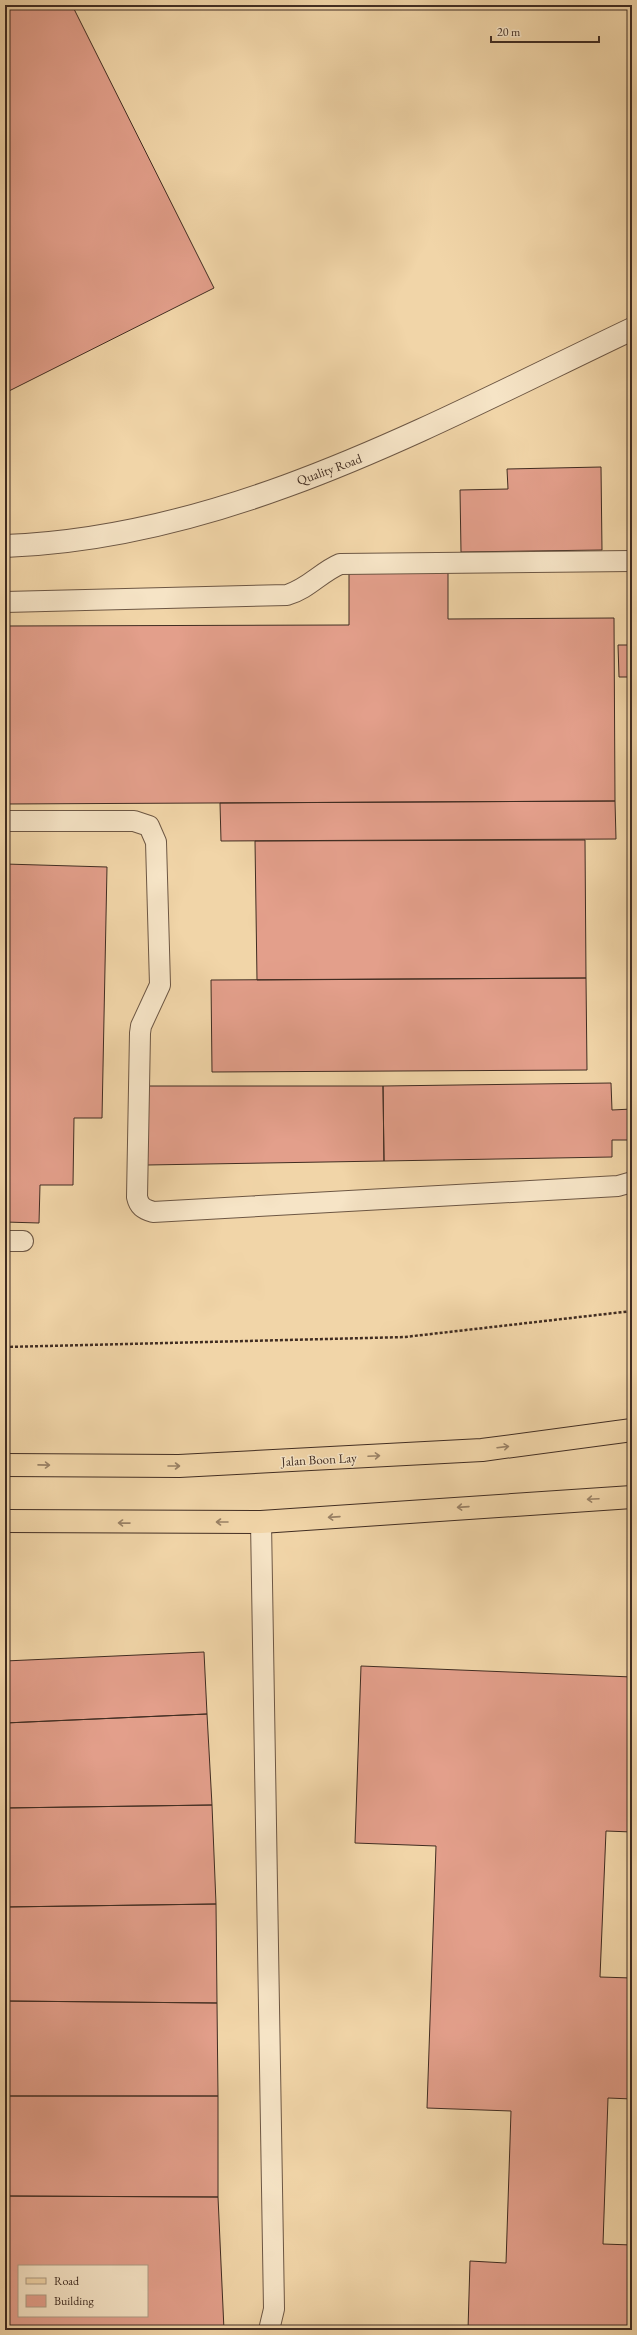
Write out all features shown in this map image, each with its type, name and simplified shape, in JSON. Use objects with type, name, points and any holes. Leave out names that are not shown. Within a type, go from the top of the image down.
[{"type":"main road","name":"Jalan Boon Lay","points":[[5,1465],[179,1466],[466,1451],[632,1430]]},
{"type":"main road","points":[[5,1522],[261,1522],[632,1497]]},
{"type":"street","name":"Quality Road","points":[[5,546],[51,544],[153,526],[269,491],[357,460],[632,329]]},
{"type":"lane","points":[[5,602],[287,595],[300,591],[329,569],[340,564],[632,561]]},
{"type":"lane","points":[[5,821],[134,821],[149,826],[153,833],[156,842],[160,985],[141,1026],[140,1033],[137,1196],[139,1204],[144,1210],[153,1212],[610,1186],[632,1182]]},
{"type":"lane","points":[[261,1522],[274,2309],[269,2330]]},
{"type":"path","points":[[5,1346],[405,1337],[632,1311]]},
{"type":"building","points":[[5,5],[72,5],[214,288],[5,393]]},
{"type":"building","points":[[601,467],[602,550],[461,552],[460,490],[508,489],[507,469]]},
{"type":"building","points":[[349,569],[448,569],[448,619],[614,618],[615,801],[5,804],[5,626],[349,625]]},
{"type":"building","points":[[618,645],[632,645],[632,677],[619,677]]},
{"type":"building","points":[[615,801],[616,839],[221,841],[220,803]]},
{"type":"building","points":[[585,840],[586,978],[257,980],[255,841]]},
{"type":"building","points":[[5,864],[107,867],[102,1118],[74,1118],[73,1185],[40,1185],[39,1223],[5,1222]]},
{"type":"building","points":[[586,978],[587,1070],[212,1072],[211,980]]},
{"type":"building","points":[[611,1083],[612,1110],[632,1109],[632,1140],[612,1140],[612,1157],[384,1161],[383,1086]]},
{"type":"building","points":[[146,1086],[383,1086],[384,1161],[147,1165]]},
{"type":"building","points":[[204,1652],[207,1714],[5,1723],[5,1661]]},
{"type":"building","points":[[361,1666],[632,1677],[632,1832],[606,1831],[600,1977],[632,1978],[632,2099],[608,2098],[603,2244],[632,2245],[632,2330],[468,2330],[470,2261],[506,2263],[511,2111],[427,2108],[436,1846],[355,1843]]},
{"type":"building","points":[[207,1714],[212,1805],[5,1808],[5,1723]]},
{"type":"building","points":[[212,1805],[216,1904],[5,1907],[5,1808]]},
{"type":"building","points":[[216,1904],[217,2003],[5,2001],[5,1907]]},
{"type":"building","points":[[5,2001],[217,2003],[218,2096],[5,2096]]},
{"type":"building","points":[[5,2096],[218,2096],[218,2197],[5,2196]]},
{"type":"building","points":[[5,2196],[218,2197],[224,2330],[5,2330]]}]
